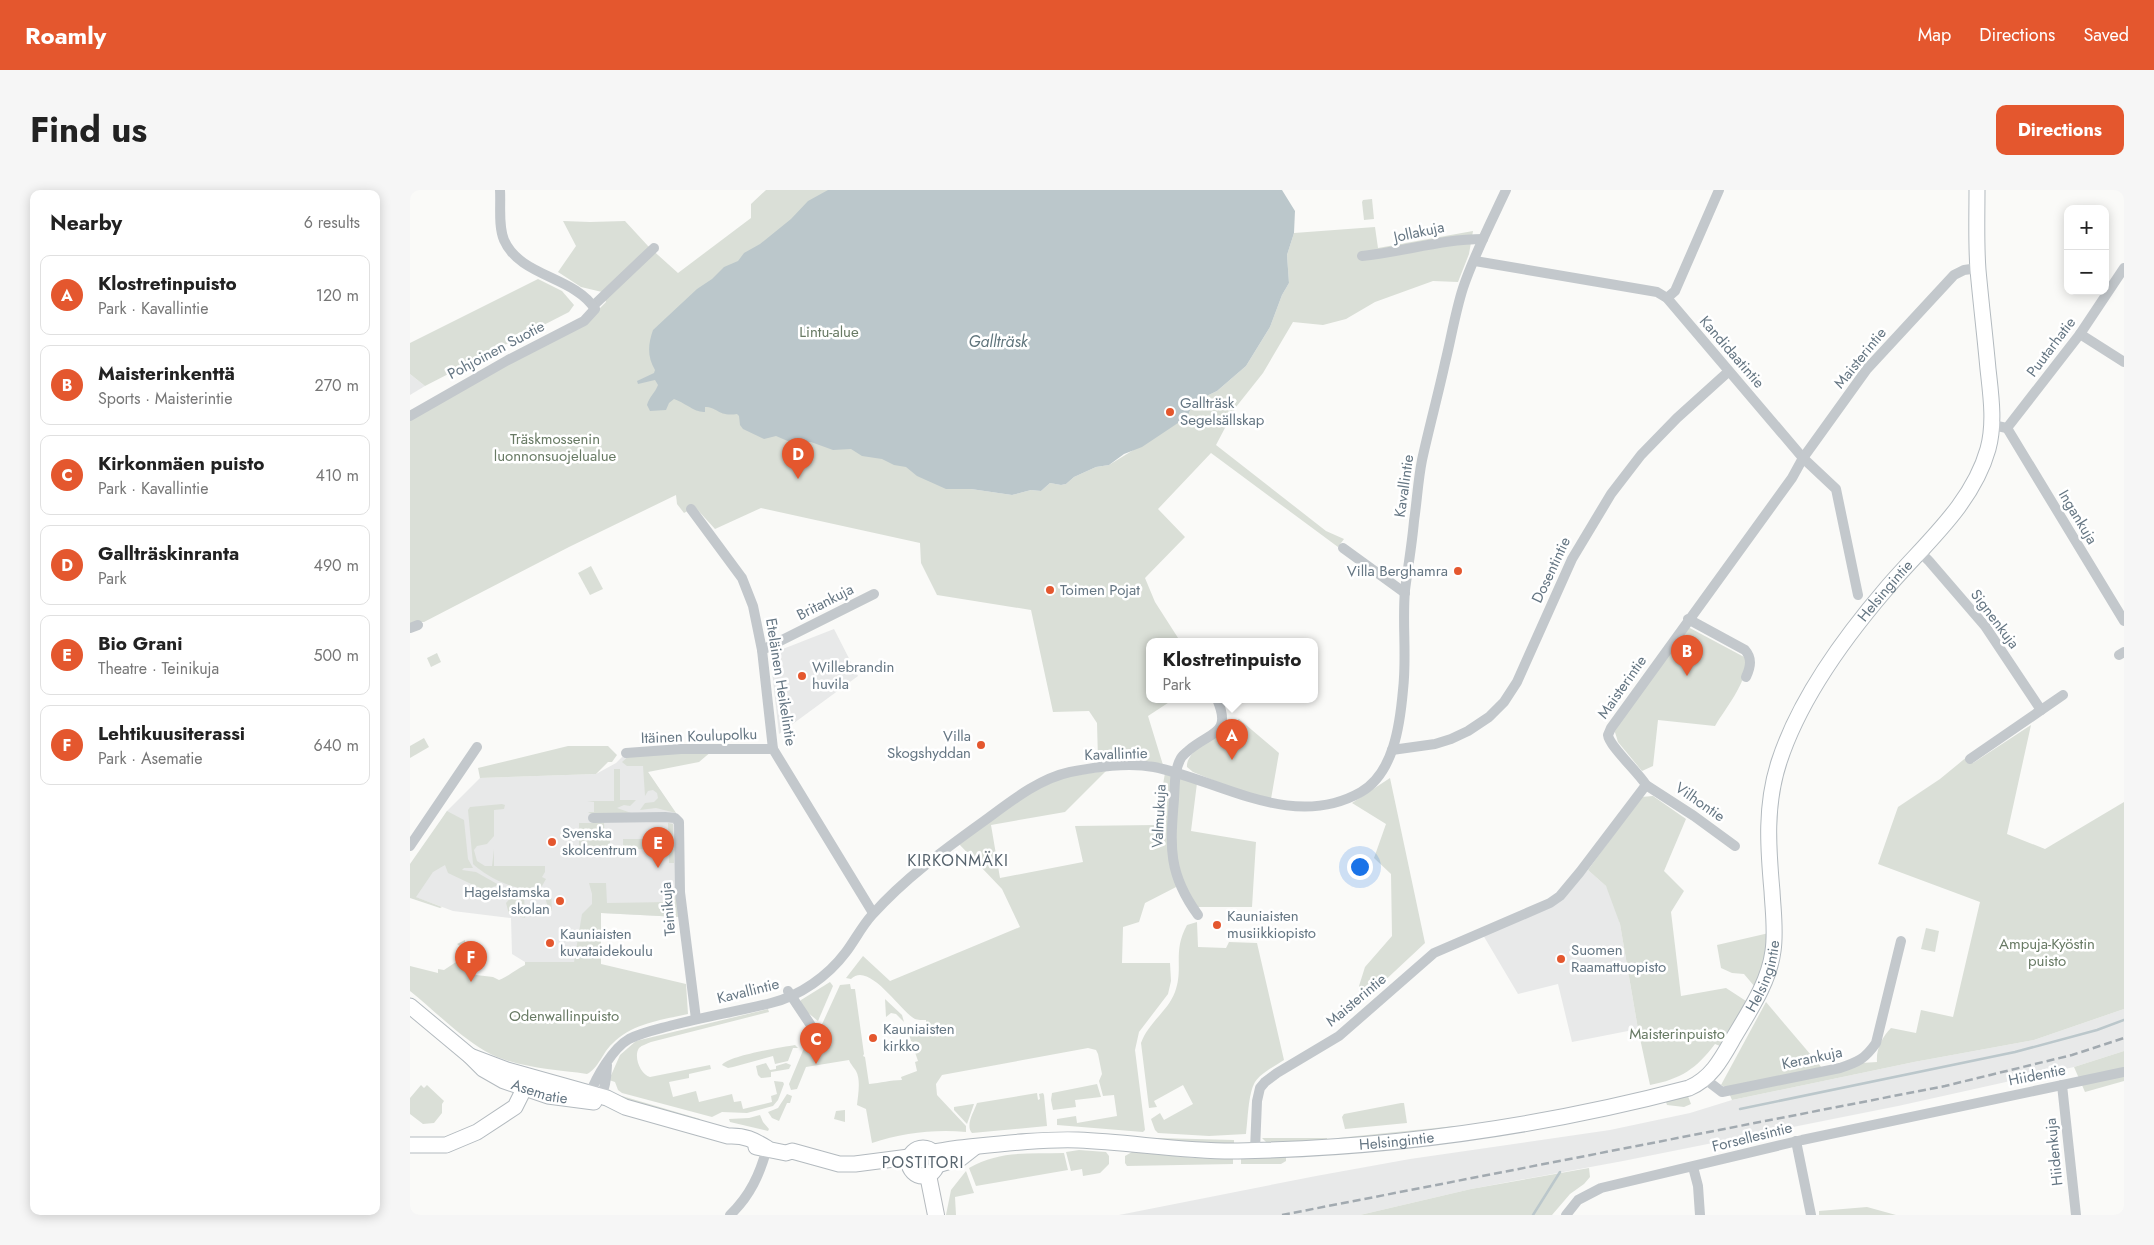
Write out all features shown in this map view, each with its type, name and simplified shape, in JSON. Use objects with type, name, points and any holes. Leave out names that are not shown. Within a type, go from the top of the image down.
[{"type":"main road","name":"Helsingintie","points":[[909,1162],[916,1149],[921,1147],[932,1164],[975,1147],[1019,1142],[1078,1140],[1208,1150],[1255,1150],[1392,1143],[1510,1127],[1650,1098],[1689,1088],[1705,1079],[1723,1056],[1754,1003],[1763,985],[1773,951],[1774,916],[1768,827],[1773,782],[1780,760],[1797,721],[1846,639],[1919,551],[1959,508],[1973,486],[1989,447],[1992,425],[1991,397],[1978,268],[1977,190]]},
{"type":"main road","name":"Asematie","points":[[410,1006],[470,1056],[521,1083],[595,1098],[728,1136],[739,1135],[751,1138],[767,1148],[786,1153],[790,1158],[838,1172],[857,1173],[909,1162]]},
{"type":"main road","points":[[410,1145],[436,1146],[456,1143],[478,1132],[504,1113],[521,1083]]},
{"type":"main road","points":[[909,1162],[918,1176],[932,1164]]},
{"type":"main road","points":[[932,1164],[936,1215]]},
{"type":"street","points":[[500,190],[503,238],[511,252],[530,266],[571,286],[594,308]]},
{"type":"street","name":"Kavallintie","points":[[595,1098],[606,1077],[606,1065],[620,1046],[629,1039],[696,1020],[776,1002],[832,969],[873,913],[922,868],[990,817],[1045,780],[1056,775],[1114,766],[1149,766],[1280,806],[1333,804],[1363,791],[1380,772],[1392,750],[1402,701],[1405,672],[1405,593],[1421,463],[1463,288],[1506,190]]},
{"type":"street","points":[[1475,261],[1656,292],[1667,298],[1675,291],[1719,190]]},
{"type":"street","name":"Jollakuja","points":[[1362,256],[1391,254],[1457,239],[1483,239]]},
{"type":"street","name":"Pohjoinen Suotie","points":[[410,416],[508,360],[584,321],[594,308],[654,248]]},
{"type":"street","name":"Maisterintie","points":[[1255,1150],[1257,1100],[1260,1088],[1265,1082],[1339,1036],[1434,954],[1550,903],[1560,896],[1580,872],[1646,784],[1640,775],[1612,746],[1608,735],[1611,728],[1688,619],[1792,478],[1803,458],[1866,369],[1954,275],[1964,270],[1978,268]]},
{"type":"street","name":"Puutarhatie","points":[[2008,428],[2080,334],[2124,268]]},
{"type":"street","name":"Kandidaatintie","points":[[1667,298],[1803,458],[1836,490],[1858,595]]},
{"type":"street","points":[[2080,334],[2124,362]]},
{"type":"street","name":"Dosentintie","points":[[1392,750],[1435,744],[1454,738],[1468,732],[1489,717],[1504,702],[1517,682],[1572,559],[1611,494],[1641,455],[1677,418],[1728,372]]},
{"type":"street","points":[[1992,425],[2008,428]]},
{"type":"street","name":"Ingankuja","points":[[2008,428],[2124,621]]},
{"type":"street","name":"Eteläinen Heikelintie","points":[[691,509],[742,578],[753,606],[762,650],[773,749],[873,913]]},
{"type":"street","points":[[1343,548],[1405,593]]},
{"type":"street","name":"Signenkuja","points":[[1919,551],[1929,560],[1985,626],[2041,710]]},
{"type":"street","name":"Britankuja","points":[[762,650],[874,594]]},
{"type":"street","points":[[1688,619],[1744,650],[1750,656],[1746,677]]},
{"type":"street","points":[[1970,759],[2063,695]]},
{"type":"street","points":[[1176,773],[1181,757],[1218,730],[1223,722],[1222,710],[1219,703]]},
{"type":"street","points":[[410,846],[477,747]]},
{"type":"street","name":"Itäinen Koulupolku","points":[[626,753],[681,749],[773,749]]},
{"type":"street","name":"Valmukuja","points":[[1176,773],[1172,857],[1187,900],[1198,915]]},
{"type":"street","name":"Vilhontie","points":[[1646,784],[1735,846]]},
{"type":"street","name":"Teinikuja","points":[[593,818],[665,817],[675,818],[679,822],[680,892],[696,1020]]},
{"type":"street","name":"Kerankuja","points":[[1705,1079],[1722,1092],[1840,1068],[1859,1062],[1876,1043],[1901,941]]},
{"type":"street","points":[[789,994],[816,1033]]},
{"type":"street","name":"Hiidentie","points":[[1955,1106],[2124,1072]]},
{"type":"street","name":"Hiidenkuja","points":[[2062,1085],[2076,1215]]},
{"type":"street","name":"Forsellesintie","points":[[1566,1215],[1578,1200],[1601,1188],[1796,1141],[1955,1106]]},
{"type":"street","points":[[1796,1141],[1811,1215]]},
{"type":"street","points":[[730,1215],[752,1188],[767,1148]]},
{"type":"street","points":[[1693,1166],[1698,1186],[1700,1215]]},
{"type":"shaded area","points":[[410,374],[425,386],[410,395]]},
{"type":"shaded area","points":[[834,629],[858,676],[779,734],[770,654]]},
{"type":"shaded area","name":"Svenska skolcentrum","points":[[626,753],[643,759],[648,772],[676,813],[679,917],[601,913],[574,962],[525,962],[512,954],[511,918],[453,911],[410,895],[410,870],[447,811],[480,778],[596,774],[616,763]]},
{"type":"shaded area","name":"Suomen Raamattuopisto","points":[[1588,870],[1606,886],[1612,897],[1620,924],[1638,1029],[1572,1042],[1558,984],[1518,994],[1483,935],[1559,902]]},
{"type":"shaded area","points":[[2124,1009],[2124,1051],[2074,1067],[1898,1106],[1623,1161],[1471,1189],[1360,1215],[1119,1215],[1410,1159],[1610,1130],[1690,1113],[1732,1100],[1914,1062],[2034,1040]]},
{"type":"green space","points":[[766,190],[874,190],[953,489],[971,489],[1012,495],[1031,490],[1041,491],[1050,483],[1066,484],[1074,477],[1096,467],[1109,465],[1187,417],[1194,402],[1217,391],[1246,366],[1270,327],[1282,295],[1289,283],[1287,255],[1294,233],[1375,227],[1378,248],[1473,231],[1469,254],[1458,282],[1433,281],[1375,302],[1346,319],[1323,325],[1293,322],[1263,373],[1236,407],[1216,445],[1326,531],[1344,539],[1338,547],[1211,453],[1158,509],[1185,537],[1145,578],[1155,602],[1178,638],[1146,638],[1146,703],[1168,703],[1148,716],[1163,765],[1135,758],[1098,760],[1097,723],[1089,711],[1053,712],[1031,610],[937,595],[921,563],[920,543],[761,508],[715,529],[695,507],[684,513],[677,504],[676,495],[569,547],[424,622],[410,624],[410,419],[600,308],[606,302],[602,292],[581,287],[558,272],[576,246],[563,221],[625,221],[648,246],[678,273],[751,218],[751,204]]},
{"type":"green space","points":[[1372,199],[1374,219],[1364,220],[1362,202],[1363,200]]},
{"type":"green space","points":[[538,279],[562,291],[574,305],[569,312],[425,386],[410,374],[410,343]]},
{"type":"green space","points":[[591,566],[603,589],[590,595],[578,573]]},
{"type":"green space","points":[[1688,627],[1746,658],[1744,676],[1736,694],[1715,726],[1658,720],[1653,766],[1642,771],[1618,742],[1614,729]]},
{"type":"green space","points":[[437,653],[441,662],[431,667],[427,658]]},
{"type":"green space","points":[[1239,719],[1279,753],[1271,799],[1242,792],[1193,772],[1187,767],[1188,760],[1199,747]]},
{"type":"green space","name":"Ampuja-Kyöstin puisto","points":[[2031,725],[2007,834],[2045,849],[2124,802],[2124,1009],[2034,1040],[1914,1062],[1732,1100],[1729,1093],[1861,1063],[1877,1062],[1882,1039],[1891,1028],[1916,1033],[1921,1010],[1953,1017],[1980,902],[1878,864],[1898,807],[1940,779],[1968,756],[1973,763]]},
{"type":"green space","points":[[424,738],[429,747],[410,758],[410,746]]},
{"type":"green space","points":[[568,746],[608,746],[617,755],[612,762],[608,762],[596,774],[480,778],[478,768]]},
{"type":"green space","points":[[712,751],[699,762],[648,772],[676,813],[656,808],[640,810],[645,803],[654,802],[658,798],[657,793],[653,790],[648,791],[645,796],[643,766],[627,766],[622,762],[630,755]]},
{"type":"green space","points":[[614,769],[620,769],[620,800],[636,800],[630,806],[624,805],[617,808],[634,814],[593,815],[588,812],[594,812],[594,802],[587,801],[614,801]]},
{"type":"green space","points":[[1106,771],[1065,812],[991,825],[1000,878],[1083,862],[1075,826],[1156,825],[1165,773],[1197,783],[1191,831],[1256,842],[1252,907],[1196,907],[1182,884],[1145,903],[1139,922],[1123,927],[1122,963],[1170,963],[1171,981],[1168,994],[1139,1032],[1135,1050],[1145,1130],[1143,1132],[1057,1125],[1057,1119],[1076,1116],[1077,1123],[1117,1116],[1114,1095],[1103,1096],[1099,1081],[1102,1074],[1098,1054],[1096,1050],[1088,1048],[942,1075],[936,1084],[937,1095],[966,1126],[966,1132],[942,1131],[919,1133],[872,1143],[866,1109],[857,1105],[858,1079],[856,1071],[849,1060],[806,1067],[797,1089],[791,1090],[789,1084],[804,1048],[818,1033],[840,985],[850,984],[851,989],[855,989],[863,1056],[865,1057],[869,1084],[902,1080],[901,1077],[917,1071],[915,1062],[918,1061],[907,1029],[913,1025],[926,1027],[926,1020],[915,1019],[908,1014],[884,989],[866,976],[858,975],[851,979],[846,978],[863,956],[890,981],[1020,927],[1002,889],[959,844],[1031,792],[1067,776]]},
{"type":"green space","points":[[1390,778],[1425,943],[1364,1000],[1359,986],[1365,967],[1392,936],[1391,874],[1374,858],[1386,824],[1352,803]]},
{"type":"green space","name":"Maisterinpuisto","points":[[1653,796],[1686,819],[1664,871],[1684,891],[1671,912],[1681,996],[1726,988],[1746,1001],[1720,1046],[1715,1044],[1687,1072],[1671,1080],[1650,1085],[1638,1029],[1620,924],[1606,886],[1588,870],[1641,797]]},
{"type":"green space","points":[[505,805],[504,809],[494,810],[494,836],[487,844],[477,846],[474,850],[477,861],[485,866],[492,866],[494,849],[494,866],[545,866],[545,872],[542,877],[546,879],[542,886],[538,884],[532,888],[514,887],[486,874],[473,864],[468,810],[470,807]]},
{"type":"green space","points":[[447,811],[464,820],[468,859],[473,868],[464,868],[462,870],[476,872],[499,885],[490,888],[488,891],[508,889],[508,891],[499,896],[499,899],[485,897],[486,891],[448,873],[445,865],[433,872],[416,897],[442,907],[440,908],[410,898],[410,864]]},
{"type":"green space","points":[[579,823],[604,823],[605,839],[610,839],[610,850],[605,850],[605,856],[579,856]]},
{"type":"green space","points":[[668,823],[673,824],[674,863],[669,863]]},
{"type":"green space","points":[[623,839],[647,839],[647,849],[623,849]]},
{"type":"green space","name":"Odenwallinpuisto","points":[[589,883],[606,883],[607,903],[669,902],[669,896],[675,896],[678,900],[679,917],[601,913],[601,964],[686,984],[688,1014],[648,1023],[629,1031],[612,1044],[591,1072],[587,1074],[535,1067],[497,1057],[465,1038],[410,991],[410,966],[438,973],[438,969],[444,970],[462,958],[460,946],[457,944],[465,940],[468,974],[493,977],[499,980],[525,965],[525,962],[574,962],[582,914],[592,904]]},
{"type":"green space","points":[[551,889],[552,911],[548,909],[545,898],[546,893]]},
{"type":"green space","points":[[516,892],[528,893],[524,895],[525,918],[509,914],[506,903]]},
{"type":"green space","points":[[1197,922],[1198,947],[1226,948],[1229,942],[1257,943],[1284,1060],[1264,1073],[1255,1082],[1250,1100],[1246,1134],[1209,1136],[1158,1133],[1151,1119],[1160,1113],[1164,1120],[1193,1104],[1183,1085],[1154,1101],[1157,1107],[1149,1108],[1141,1043],[1148,1029],[1172,999],[1179,975],[1180,943],[1187,925]]},
{"type":"green space","points":[[1926,928],[1939,931],[1935,952],[1921,949]]},
{"type":"green space","points":[[1769,933],[1765,958],[1755,987],[1744,974],[1732,973],[1721,968],[1717,945]]},
{"type":"green space","points":[[830,982],[833,986],[818,1021],[807,1012],[800,1002]]},
{"type":"green space","points":[[885,999],[902,1015],[904,1022],[896,1014],[891,1013],[886,1017]]},
{"type":"green space","points":[[1766,1002],[1822,1068],[1725,1087],[1721,1085]]},
{"type":"green space","points":[[768,1009],[769,1012],[643,1045],[637,1052],[637,1061],[644,1073],[650,1077],[710,1065],[711,1069],[689,1074],[689,1078],[669,1082],[673,1097],[696,1091],[699,1102],[732,1094],[734,1102],[741,1101],[743,1109],[772,1102],[771,1096],[777,1094],[774,1081],[783,1082],[778,1100],[773,1106],[747,1113],[722,1112],[712,1117],[622,1093],[618,1090],[615,1082],[609,1080],[620,1055],[636,1041]]},
{"type":"green space","points":[[795,1045],[798,1048],[793,1048],[788,1061],[775,1064],[773,1056],[728,1068],[722,1065],[744,1055]]},
{"type":"green space","points":[[2124,1051],[2124,1081],[2085,1092],[2074,1067]]},
{"type":"green space","points":[[766,1063],[770,1070],[786,1063],[791,1065],[789,1069],[771,1072],[771,1077],[761,1078],[758,1075],[756,1066]]},
{"type":"green space","points":[[1097,1084],[1101,1097],[1075,1100],[1076,1107],[1053,1110],[1052,1093]]},
{"type":"green space","points":[[421,1085],[424,1088],[427,1085],[444,1101],[442,1113],[434,1123],[423,1124],[410,1114],[410,1098]]},
{"type":"green space","points":[[1037,1093],[1038,1100],[1040,1099],[1039,1094],[1043,1093],[1044,1095],[1047,1126],[972,1133],[970,1130],[972,1114],[977,1103]]},
{"type":"green space","points":[[787,1094],[792,1096],[790,1103],[787,1103],[779,1121],[772,1118],[768,1112],[778,1108]]},
{"type":"green space","points":[[622,1096],[700,1119],[699,1122],[621,1099]]},
{"type":"green space","points":[[1688,1096],[1691,1104],[1684,1107],[1667,1105],[1666,1102]]},
{"type":"green space","points":[[1404,1103],[1407,1123],[1345,1129],[1342,1117],[1344,1114]]},
{"type":"green space","points":[[974,1104],[967,1124],[954,1110],[954,1107]]},
{"type":"green space","points":[[845,1110],[845,1122],[834,1119],[836,1111]]},
{"type":"green space","points":[[760,1115],[769,1129],[768,1131],[730,1122],[729,1119],[749,1118]]},
{"type":"green space","points":[[1455,1126],[1455,1130],[1338,1141],[1338,1138]]},
{"type":"green space","points":[[1158,1138],[1234,1140],[1234,1144],[1158,1141]]},
{"type":"green space","points":[[1262,1138],[1327,1138],[1327,1141],[1267,1143]]},
{"type":"green space","points":[[1079,1150],[1106,1152],[1109,1156],[1109,1164],[1100,1173],[1083,1176],[1082,1169],[1071,1171],[1066,1152]]},
{"type":"green space","points":[[1132,1152],[1233,1159],[1233,1164],[1127,1166],[1125,1156]]},
{"type":"green space","points":[[1064,1153],[1068,1170],[976,1186],[969,1168],[992,1158],[1015,1154]]},
{"type":"green space","points":[[1241,1157],[1286,1157],[1286,1161],[1281,1164],[1241,1164]]},
{"type":"green space","points":[[1589,1168],[1590,1177],[1570,1194],[1552,1215],[1360,1215],[1471,1189]]},
{"type":"green space","points":[[966,1171],[974,1193],[955,1197],[956,1215],[946,1215],[951,1190]]},
{"type":"green space","points":[[1867,1207],[1896,1215],[1819,1215],[1819,1211]]},
{"type":"water","name":"Gallträsk","points":[[828,190],[1282,190],[1295,211],[1294,233],[1287,255],[1289,283],[1282,295],[1270,327],[1246,366],[1217,391],[1194,402],[1187,417],[1142,447],[1124,454],[1109,465],[1096,467],[1074,477],[1066,484],[1050,483],[1041,491],[1031,490],[1012,495],[971,489],[946,489],[917,476],[906,467],[894,465],[882,459],[862,456],[851,449],[833,450],[811,442],[790,442],[776,436],[764,439],[743,429],[737,414],[722,413],[709,407],[705,407],[705,412],[701,412],[674,399],[669,403],[666,410],[650,411],[647,405],[658,385],[655,380],[638,384],[637,381],[654,373],[655,370],[649,350],[653,330],[724,267],[738,261],[744,253],[760,244],[791,219],[808,201]]},
{"type":"waterway","points":[[1740,1109],[2015,1052],[2097,1030],[2124,1020]]},
{"type":"waterway","points":[[1533,1215],[1560,1172]]},
{"type":"railway","points":[[1282,1215],[1945,1086],[2072,1055],[2124,1038]]},
{"type":"place","name":"Gallträsk Segelsällskap","points":[[1170,412]]},
{"type":"place","name":"Gallträskinranta","points":[[798,479]]},
{"type":"place","name":"Villa Berghamra","points":[[1458,571]]},
{"type":"place","name":"Toimen Pojat","points":[[1050,590]]},
{"type":"place","name":"Willebrandin huvila","points":[[802,676]]},
{"type":"place","name":"Maisterinkenttä","points":[[1687,676]]},
{"type":"place","name":"Villa Skogshyddan","points":[[981,745]]},
{"type":"place","name":"Klostretinpuisto","points":[[1232,760]]},
{"type":"place","name":"Svenska skolcentrum","points":[[552,842]]},
{"type":"place","name":"Bio Grani","points":[[658,868]]},
{"type":"place","name":"Hagelstamska skolan","points":[[560,901]]},
{"type":"place","name":"Kauniaisten musiikkiopisto","points":[[1217,925]]},
{"type":"place","name":"Kauniaisten kuvataidekoulu","points":[[550,943]]},
{"type":"place","name":"Suomen Raamattuopisto","points":[[1561,959]]},
{"type":"place","name":"Lehtikuusiterassi","points":[[471,982]]},
{"type":"place","name":"Kauniaisten kirkko","points":[[873,1038]]},
{"type":"place","name":"Kirkonmäen puisto","points":[[816,1064]]},
{"type":"district","name":"KIRKONMÄKI","points":[[958,860]]},
{"type":"district","name":"POSTITORI","points":[[923,1162]]},
{"type":"park label","name":"Lintu-alue","points":[[829,332]]},
{"type":"park label","name":"Träskmossenin luonnonsuojelualue","points":[[555,448]]}]
